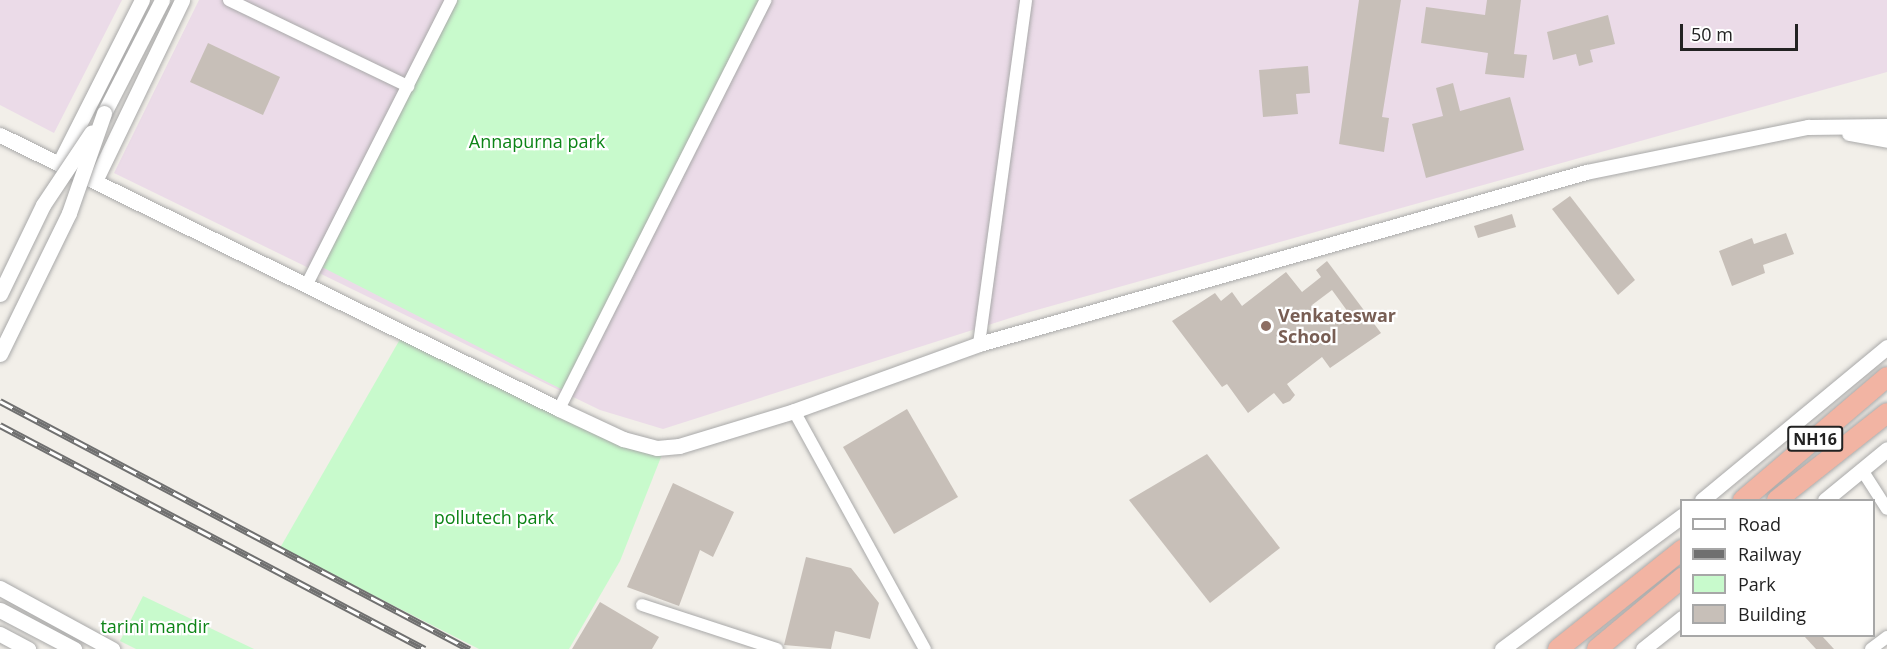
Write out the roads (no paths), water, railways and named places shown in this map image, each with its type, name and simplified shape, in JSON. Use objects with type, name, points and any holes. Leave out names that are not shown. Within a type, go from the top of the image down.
[{"type":"highway","name":"NH16","points":[[1745,499],[1887,377]]},
{"type":"highway","name":"NH16","points":[[1780,499],[1887,413]]},
{"type":"highway","points":[[1558,649],[1680,552]]},
{"type":"highway","points":[[1597,649],[1680,580]]},
{"type":"street","points":[[59,164],[142,0]]},
{"type":"street","points":[[0,294],[43,206],[104,113],[162,0]]},
{"type":"street","points":[[95,181],[182,0]]},
{"type":"street","points":[[229,0],[408,86]]},
{"type":"street","points":[[306,286],[451,0]]},
{"type":"street","points":[[559,410],[766,0]]},
{"type":"street","points":[[979,344],[1026,0]]},
{"type":"street","points":[[0,354],[69,213],[104,113]]},
{"type":"street","points":[[0,135],[559,410],[623,439],[657,448],[679,446],[794,411],[979,344],[1586,172],[1808,127],[1887,126]]},
{"type":"street","points":[[1808,127],[1887,140]]},
{"type":"street","points":[[1704,499],[1887,347]]},
{"type":"street","points":[[794,411],[925,649]]},
{"type":"street","points":[[1828,499],[1887,449]]},
{"type":"street","points":[[1862,470],[1887,509]]},
{"type":"street","points":[[1502,649],[1680,517]]},
{"type":"street","points":[[0,588],[112,649]]},
{"type":"street","points":[[642,605],[777,649]]},
{"type":"street","points":[[0,610],[74,649]]},
{"type":"street","points":[[1643,649],[1680,620]]},
{"type":"street","points":[[0,634],[28,649]]},
{"type":"street","points":[[1871,649],[1887,637]]},
{"type":"railway","points":[[0,401],[469,649]]},
{"type":"railway","points":[[0,425],[424,649]]},
{"type":"place","name":"Venkateswar School","points":[[1266,326]]},
{"type":"park label","name":"Annapurna park","points":[[537,141]]},
{"type":"park label","name":"pollutech park","points":[[494,517]]},
{"type":"park label","name":"tarini mandir","points":[[155,626]]}]
